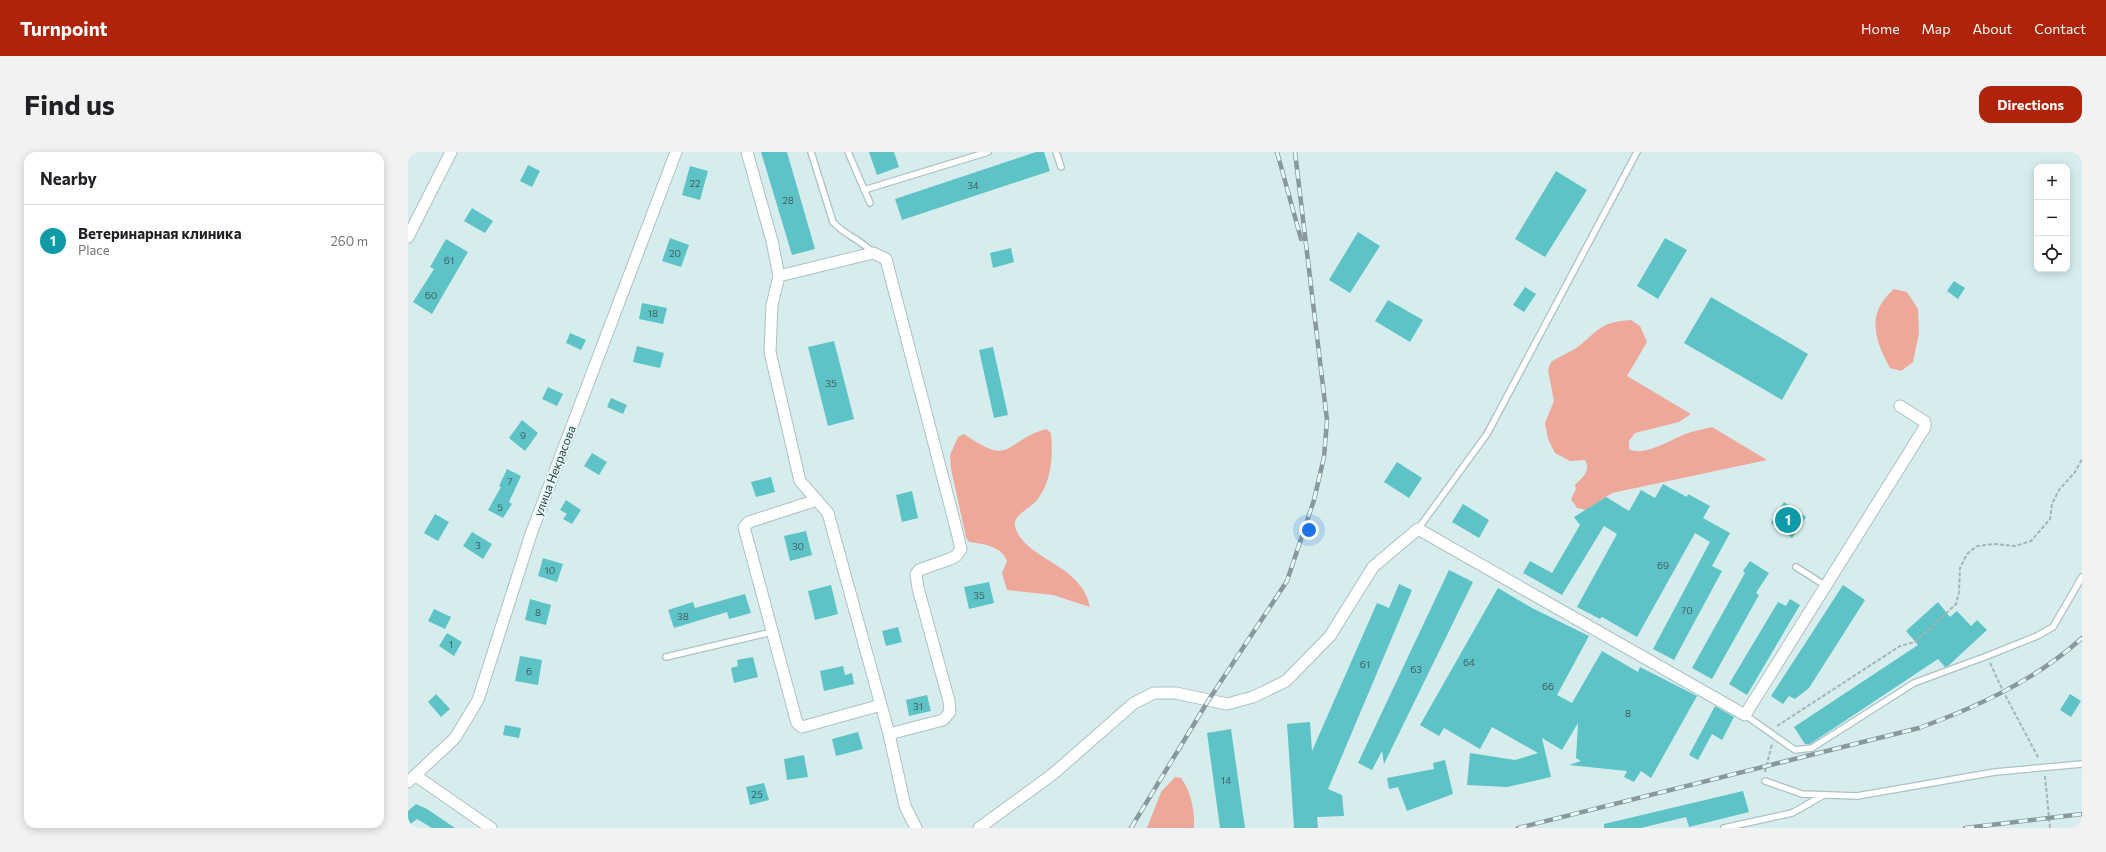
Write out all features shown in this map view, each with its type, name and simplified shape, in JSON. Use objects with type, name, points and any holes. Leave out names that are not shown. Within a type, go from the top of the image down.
[{"type":"street","points":[[409,234],[450,152]]},
{"type":"street","name":"улица Некрасова","points":[[412,779],[455,738],[478,700],[531,534],[676,152]]},
{"type":"street","points":[[747,152],[772,241],[779,276],[772,305],[770,352],[800,481],[828,513],[889,734],[905,806],[916,828]]},
{"type":"street","points":[[779,276],[873,253],[886,259],[891,270],[961,549],[956,556],[919,570],[916,574],[918,588],[949,701],[950,712],[943,720],[889,734]]},
{"type":"street","points":[[979,828],[1053,774],[1134,703],[1154,693],[1176,693],[1227,704],[1253,697],[1286,681],[1330,636],[1373,567],[1418,529],[1745,715],[1926,427],[1925,422],[1900,406]]},
{"type":"street","points":[[817,500],[749,522],[744,527],[797,723],[802,727],[881,705]]},
{"type":"street","points":[[412,779],[491,828]]},
{"type":"lane","points":[[810,152],[832,222],[841,231],[868,247],[873,253]]},
{"type":"lane","points":[[848,152],[870,203]]},
{"type":"lane","points":[[864,190],[988,152]]},
{"type":"lane","points":[[1056,152],[1060,167]]},
{"type":"lane","points":[[1418,529],[1487,434],[1637,152]]},
{"type":"lane","points":[[1796,567],[1826,586]]},
{"type":"lane","points":[[1745,715],[1795,750],[1812,748],[1914,683],[1988,656],[2037,636],[2053,627],[2082,576]]},
{"type":"lane","points":[[666,657],[772,632]]},
{"type":"lane","points":[[1765,781],[1802,794],[1857,796],[1995,772],[2082,764]]},
{"type":"lane","points":[[1724,828],[1792,813],[1824,795]]},
{"type":"path","points":[[1765,781],[1765,771],[1773,734],[1777,726],[1900,646],[1915,642],[1956,604],[1959,592],[1960,568],[1966,554],[1977,546],[1995,544],[2015,546],[2031,541],[2050,519],[2052,504],[2059,490],[2075,472],[2082,459]]},
{"type":"path","points":[[1988,656],[2003,691],[2044,768],[2050,828]]},
{"type":"shaded area","points":[[1894,289],[1907,292],[1918,309],[1919,333],[1913,362],[1901,371],[1890,368],[1880,347],[1876,327],[1876,317],[1879,307]]},
{"type":"shaded area","points":[[1631,320],[1640,326],[1647,342],[1627,376],[1691,414],[1679,422],[1635,433],[1629,441],[1629,449],[1643,451],[1651,449],[1691,432],[1712,427],[1767,460],[1612,493],[1586,510],[1577,508],[1571,499],[1576,489],[1575,485],[1587,471],[1587,464],[1585,460],[1570,461],[1555,453],[1548,439],[1545,423],[1554,401],[1548,370],[1551,362],[1579,346],[1602,327],[1621,321]]},
{"type":"shaded area","points":[[1046,429],[1051,433],[1052,442],[1049,477],[1037,500],[1016,519],[1015,527],[1021,538],[1030,547],[1065,571],[1076,581],[1085,593],[1090,607],[1053,595],[1007,590],[1002,573],[1007,561],[1001,552],[991,547],[969,542],[966,537],[951,469],[950,455],[958,437],[964,434],[980,444],[1000,451],[1007,449],[1032,434]]},
{"type":"shaded area","points":[[1175,777],[1181,778],[1190,795],[1194,815],[1194,828],[1147,828],[1161,792]]},
{"type":"building","points":[[761,152],[787,152],[815,249],[792,255]]},
{"type":"building","points":[[869,152],[894,152],[899,167],[877,175]]},
{"type":"building","points":[[1036,152],[1044,152],[1050,171],[902,220],[895,199]]},
{"type":"building","points":[[528,165],[540,171],[532,187],[520,181]]},
{"type":"building","points":[[690,166],[708,171],[700,200],[682,195]]},
{"type":"building","points":[[1556,171],[1587,190],[1545,257],[1515,239]]},
{"type":"building","points":[[472,208],[493,221],[485,233],[464,221]]},
{"type":"building","points":[[1358,232],[1380,246],[1350,293],[1329,280]]},
{"type":"building","points":[[670,238],[689,245],[681,267],[662,261]]},
{"type":"building","points":[[1665,238],[1687,250],[1658,299],[1637,286]]},
{"type":"building","points":[[446,239],[468,252],[432,314],[413,302],[434,269],[430,267]]},
{"type":"building","points":[[1011,248],[1014,262],[993,268],[990,253]]},
{"type":"building","points":[[1954,281],[1965,288],[1958,299],[1947,291]]},
{"type":"building","points":[[1525,287],[1536,294],[1524,312],[1513,305]]},
{"type":"building","points":[[1711,297],[1808,354],[1782,400],[1684,343]]},
{"type":"building","points":[[1388,300],[1423,320],[1410,342],[1375,321]]},
{"type":"building","points":[[642,303],[667,308],[663,324],[639,319]]},
{"type":"building","points":[[570,333],[586,340],[581,350],[566,343]]},
{"type":"building","points":[[834,341],[854,419],[828,426],[808,347]]},
{"type":"building","points":[[637,346],[664,353],[660,368],[633,362]]},
{"type":"building","points":[[993,347],[1008,415],[994,418],[979,350]]},
{"type":"building","points":[[548,387],[563,394],[557,406],[542,399]]},
{"type":"building","points":[[611,398],[627,405],[623,414],[607,407]]},
{"type":"building","points":[[522,420],[538,433],[525,451],[509,438]]},
{"type":"building","points":[[592,453],[607,462],[599,475],[584,466]]},
{"type":"building","points":[[1397,462],[1422,478],[1409,498],[1384,482]]},
{"type":"building","points":[[507,469],[521,476],[509,502],[512,504],[503,518],[488,510],[501,487],[499,486]]},
{"type":"building","points":[[771,477],[775,492],[756,497],[751,482]]},
{"type":"building","points":[[1663,484],[1687,497],[1688,494],[1710,506],[1703,518],[1730,533],[1712,566],[1722,571],[1674,660],[1653,649],[1710,542],[1695,533],[1637,637],[1602,617],[1600,619],[1577,607],[1617,534],[1604,526],[1562,595],[1523,573],[1530,561],[1552,573],[1580,525],[1574,517],[1606,497],[1629,511],[1641,490],[1655,498]]},
{"type":"building","points":[[912,491],[918,518],[902,522],[896,495]]},
{"type":"building","points":[[566,500],[581,510],[572,524],[563,519],[567,514],[560,510]]},
{"type":"building","points":[[1784,502],[1806,517],[1792,538],[1771,523]]},
{"type":"building","points":[[1463,504],[1489,520],[1479,538],[1452,522]]},
{"type":"building","points":[[435,514],[449,522],[438,541],[424,533]]},
{"type":"building","points":[[806,531],[812,555],[790,561],[784,536]]},
{"type":"building","points":[[472,532],[492,544],[483,559],[463,546]]},
{"type":"building","points":[[543,558],[563,564],[557,582],[538,576]]},
{"type":"building","points":[[1750,561],[1769,573],[1756,593],[1759,595],[1712,679],[1692,668],[1745,573],[1743,571]]},
{"type":"building","points":[[1449,570],[1473,582],[1384,764],[1382,751],[1372,770],[1358,763]]},
{"type":"building","points":[[989,582],[994,603],[969,609],[964,587]]},
{"type":"building","points":[[1399,584],[1412,590],[1328,789],[1342,795],[1344,816],[1317,817],[1318,828],[1294,828],[1287,724],[1310,722],[1312,751],[1377,603],[1389,608]]},
{"type":"building","points":[[831,585],[838,614],[815,620],[808,591]]},
{"type":"building","points":[[1843,585],[1865,600],[1809,688],[1795,699],[1789,696],[1783,704],[1771,696]]},
{"type":"building","points":[[1498,588],[1532,608],[1589,636],[1557,695],[1572,703],[1602,651],[1638,672],[1640,667],[1697,696],[1651,778],[1641,771],[1634,782],[1624,777],[1627,771],[1569,765],[1581,761],[1576,758],[1578,723],[1562,750],[1542,738],[1551,777],[1507,787],[1467,785],[1470,753],[1515,760],[1538,753],[1492,727],[1480,749],[1444,728],[1439,736],[1420,725]]},
{"type":"building","points":[[745,594],[751,613],[729,619],[727,612],[674,628],[668,610],[693,602],[695,608]]},
{"type":"building","points":[[530,599],[551,605],[546,625],[525,620]]},
{"type":"building","points":[[1790,599],[1800,605],[1747,695],[1729,684],[1778,602],[1786,606]]},
{"type":"building","points":[[1938,602],[1950,617],[1957,611],[1971,626],[1977,620],[1987,630],[1948,666],[1945,667],[1938,659],[1810,744],[1805,744],[1794,727],[1918,645],[1906,631]]},
{"type":"building","points":[[434,609],[451,617],[445,629],[428,621]]},
{"type":"building","points":[[898,627],[902,642],[886,646],[882,631]]},
{"type":"building","points":[[447,633],[462,642],[454,656],[439,646]]},
{"type":"building","points":[[520,656],[542,660],[538,685],[515,681]]},
{"type":"building","points":[[753,657],[758,677],[734,683],[731,668],[738,666],[737,660]]},
{"type":"building","points":[[843,666],[845,675],[852,673],[854,684],[824,691],[820,671]]},
{"type":"building","points":[[436,694],[450,709],[441,717],[428,702]]},
{"type":"building","points":[[2070,694],[2081,701],[2071,717],[2060,710]]},
{"type":"building","points":[[927,695],[931,711],[909,716],[906,700]]},
{"type":"building","points":[[1715,706],[1734,717],[1722,740],[1712,734],[1698,760],[1689,755]]},
{"type":"building","points":[[505,725],[521,728],[519,738],[503,735]]},
{"type":"building","points":[[1231,729],[1245,828],[1220,828],[1207,733]]},
{"type":"building","points":[[858,732],[863,749],[836,756],[832,739]]},
{"type":"building","points":[[804,755],[808,777],[787,780],[784,759]]},
{"type":"building","points":[[1445,760],[1453,794],[1407,811],[1398,787],[1389,789],[1387,778],[1434,769],[1433,763]]},
{"type":"building","points":[[764,783],[769,800],[750,805],[746,787]]},
{"type":"building","points":[[1743,791],[1749,812],[1689,827],[1686,817],[1641,828],[1604,828],[1604,824]]},
{"type":"building","points":[[416,804],[427,809],[455,828],[432,828],[417,819],[408,826],[408,811]]},
{"type":"railway","points":[[1277,152],[1301,239]]},
{"type":"railway","points":[[1131,828],[1208,701],[1287,581],[1314,500],[1324,457],[1327,420],[1295,152]]},
{"type":"railway","points":[[1518,828],[1919,728],[1962,711],[2005,691],[2045,667],[2082,638]]},
{"type":"railway","points":[[1965,828],[2082,814]]},
{"type":"place","name":"Ветеринарная клиника","points":[[1788,520]]}]
